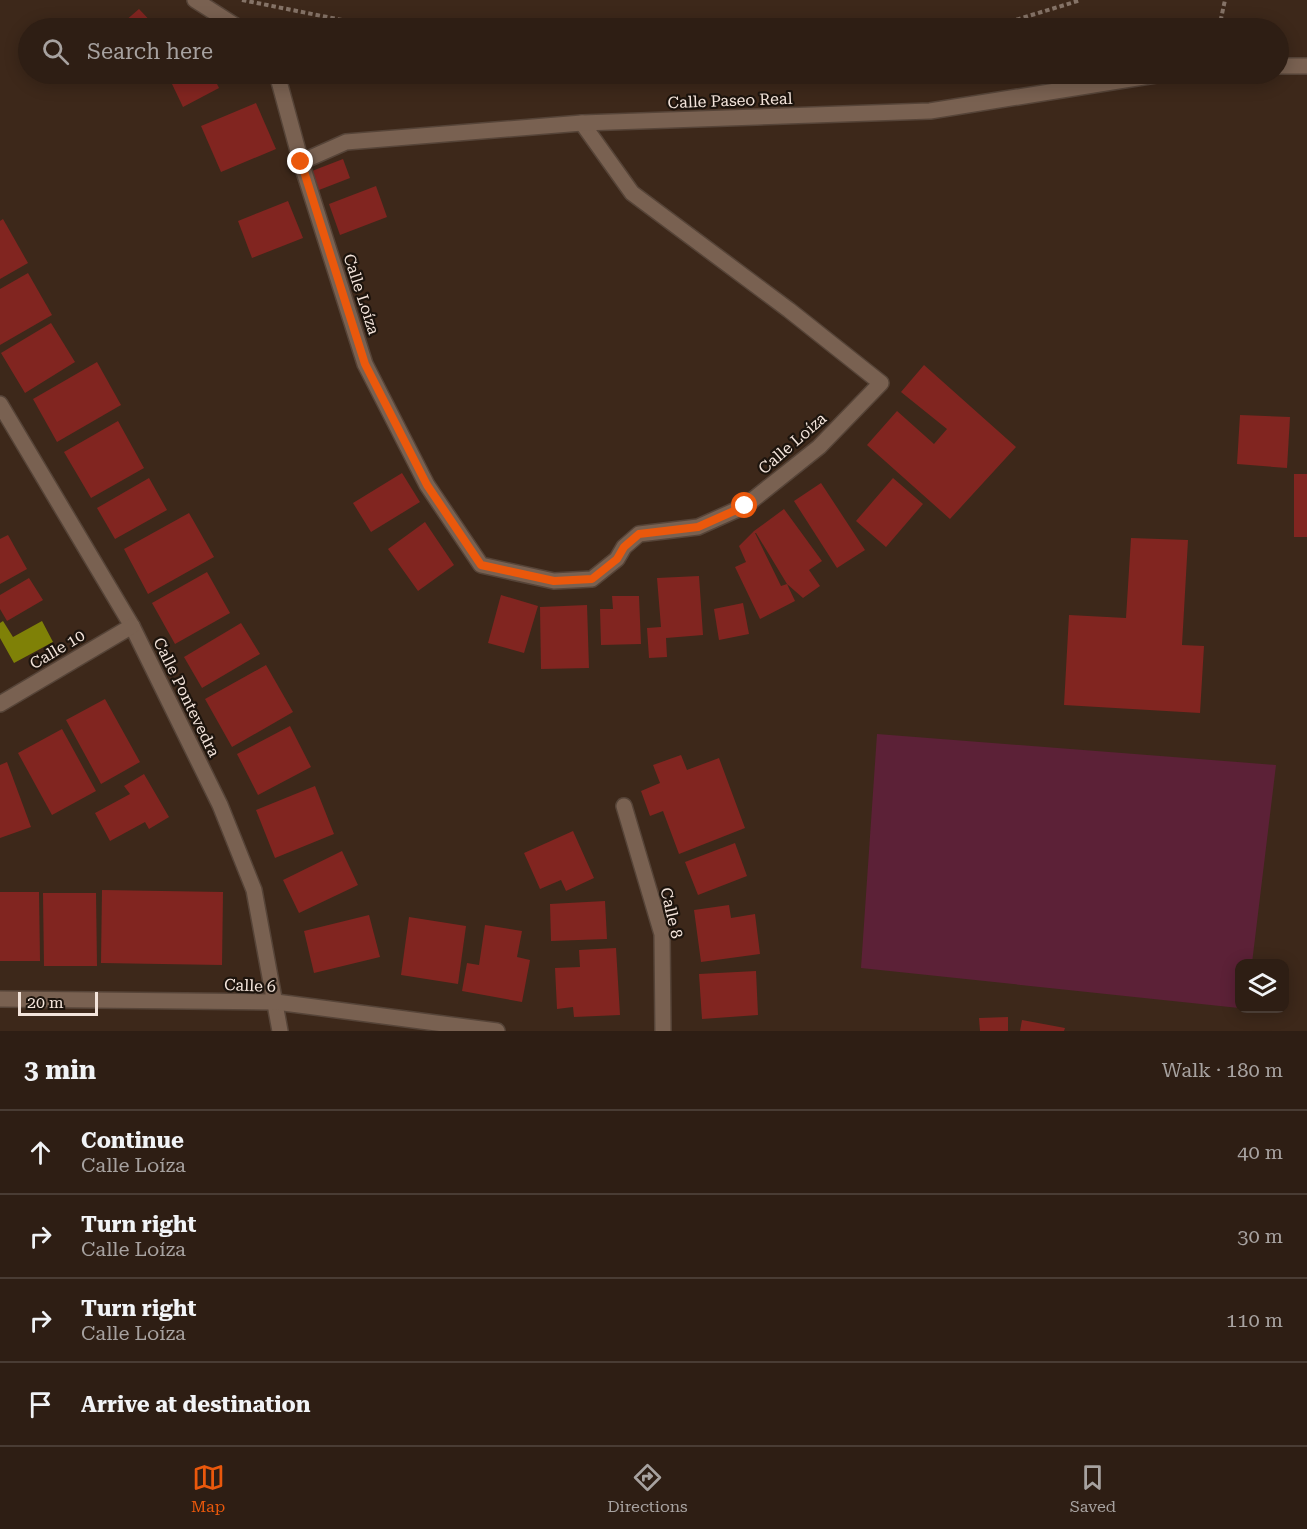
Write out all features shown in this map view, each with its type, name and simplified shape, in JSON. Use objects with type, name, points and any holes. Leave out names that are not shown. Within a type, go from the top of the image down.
[{"type":"street","points":[[195,0],[223,18]]},
{"type":"street","points":[[1289,66],[1307,66]]},
{"type":"street","name":"Calle Loíza","points":[[280,84],[301,162],[365,364],[427,485],[481,565],[554,581],[592,579],[617,559],[624,547],[639,534],[698,527],[745,506],[819,447],[881,383],[789,310],[632,193],[582,123]]},
{"type":"street","name":"Calle Paseo Real","points":[[301,162],[346,142],[582,123],[930,111],[1099,84]]},
{"type":"street","name":"Calle Pontevedra","points":[[0,404],[132,626],[220,805],[254,890],[280,1031]]},
{"type":"street","name":"Calle 10","points":[[0,704],[132,626]]},
{"type":"street","name":"Calle 8","points":[[624,806],[662,934],[663,1031]]},
{"type":"street","name":"Calle 6","points":[[0,999],[276,1002],[497,1031]]},
{"type":"path","points":[[242,0],[332,18]]},
{"type":"path","points":[[1022,18],[1081,0]]},
{"type":"path","points":[[1221,18],[1225,0]]},
{"type":"shaded area","points":[[3,621],[13,637],[42,621],[53,642],[14,663],[0,638],[0,623]]},
{"type":"shaded area","points":[[877,734],[1276,765],[1252,959],[1235,959],[1235,1008],[861,968]]},
{"type":"building","points":[[139,9],[148,18],[129,18]]},
{"type":"building","points":[[172,84],[217,84],[219,88],[183,107]]},
{"type":"building","points":[[256,103],[276,149],[221,172],[201,126]]},
{"type":"building","points":[[343,159],[350,178],[319,190],[312,171]]},
{"type":"building","points":[[376,186],[387,217],[340,235],[329,204]]},
{"type":"building","points":[[288,201],[303,238],[252,258],[238,221]]},
{"type":"building","points":[[3,219],[28,263],[0,279],[0,221]]},
{"type":"building","points":[[28,273],[52,315],[0,345],[0,289]]},
{"type":"building","points":[[51,323],[75,362],[25,393],[1,353]]},
{"type":"building","points":[[97,362],[121,405],[57,442],[33,399]]},
{"type":"building","points":[[924,365],[1016,447],[950,519],[867,445],[897,411],[934,444],[947,429],[901,392]]},
{"type":"building","points":[[1240,415],[1290,417],[1287,468],[1237,464]]},
{"type":"building","points":[[118,421],[144,468],[91,498],[64,452]]},
{"type":"building","points":[[402,473],[420,502],[371,532],[353,503]]},
{"type":"building","points":[[1294,474],[1307,474],[1307,537],[1294,537]]},
{"type":"building","points":[[149,478],[167,510],[115,539],[97,508]]},
{"type":"building","points":[[893,478],[923,504],[886,547],[856,521]]},
{"type":"building","points":[[821,483],[865,550],[837,568],[794,501]]},
{"type":"building","points":[[784,509],[822,561],[809,570],[820,586],[803,598],[787,584],[795,601],[760,619],[735,567],[746,562],[739,546],[754,531]],"holes":[[[755,533],[787,584],[781,586]]]},
{"type":"building","points":[[189,513],[214,557],[148,594],[124,549]]},
{"type":"building","points":[[425,522],[454,565],[418,591],[388,549]]},
{"type":"building","points":[[8,535],[27,569],[0,584],[0,539]]},
{"type":"building","points":[[1131,538],[1188,540],[1182,645],[1204,646],[1200,713],[1064,705],[1069,615],[1126,618]]},
{"type":"building","points":[[207,572],[230,613],[175,644],[152,603]]},
{"type":"building","points":[[699,576],[703,635],[666,638],[667,657],[649,658],[647,628],[661,627],[657,578]]},
{"type":"building","points":[[29,578],[43,600],[7,621],[0,609],[0,595]]},
{"type":"building","points":[[501,595],[538,606],[524,653],[488,643]]},
{"type":"building","points":[[612,596],[639,596],[641,644],[601,645],[600,609],[613,609]]},
{"type":"building","points":[[743,603],[749,634],[719,640],[714,609]]},
{"type":"building","points":[[587,605],[589,668],[541,669],[540,607]]},
{"type":"building","points":[[241,623],[260,654],[202,688],[184,657]]},
{"type":"building","points":[[266,665],[293,712],[232,747],[205,699]]},
{"type":"building","points":[[105,699],[140,762],[101,784],[66,720]]},
{"type":"building","points":[[290,726],[311,767],[258,795],[237,754]]},
{"type":"building","points":[[62,729],[96,791],[52,815],[18,753]]},
{"type":"building","points":[[681,755],[687,770],[719,758],[745,828],[679,854],[663,811],[650,816],[641,791],[660,783],[653,765]]},
{"type":"building","points":[[7,762],[31,827],[0,838],[0,765]]},
{"type":"building","points":[[144,774],[169,817],[149,829],[145,822],[110,841],[95,813],[130,794],[124,786]]},
{"type":"building","points":[[315,786],[334,834],[275,858],[256,810]]},
{"type":"building","points":[[573,831],[594,878],[566,891],[561,880],[540,889],[524,853]]},
{"type":"building","points":[[735,843],[747,876],[698,895],[685,862]]},
{"type":"building","points":[[342,851],[358,885],[299,913],[283,880]]},
{"type":"building","points":[[102,890],[223,892],[222,965],[101,963]]},
{"type":"building","points":[[0,892],[39,892],[40,961],[0,961]]},
{"type":"building","points":[[43,893],[96,893],[97,966],[44,966]]},
{"type":"building","points":[[605,901],[607,939],[551,941],[550,904]]},
{"type":"building","points":[[729,905],[731,918],[755,914],[760,954],[701,962],[694,910]]},
{"type":"building","points":[[369,915],[380,957],[314,973],[304,931]]},
{"type":"building","points":[[409,917],[466,926],[458,984],[401,975]]},
{"type":"building","points":[[485,925],[522,931],[517,957],[530,960],[522,1002],[462,991],[467,963],[479,965]]},
{"type":"building","points":[[616,948],[620,1015],[574,1017],[573,1007],[557,1009],[555,968],[580,967],[579,950]]},
{"type":"building","points":[[756,971],[758,1015],[702,1019],[699,974]]},
{"type":"building","points":[[1008,1017],[1008,1031],[980,1031],[979,1018]]},
{"type":"building","points":[[1022,1020],[1065,1028],[1064,1031],[1020,1031]]},
{"type":"route","points":[[301,162],[365,364],[427,485],[481,565],[554,581],[592,579],[617,559],[624,547],[639,534],[698,527],[745,506]]}]
